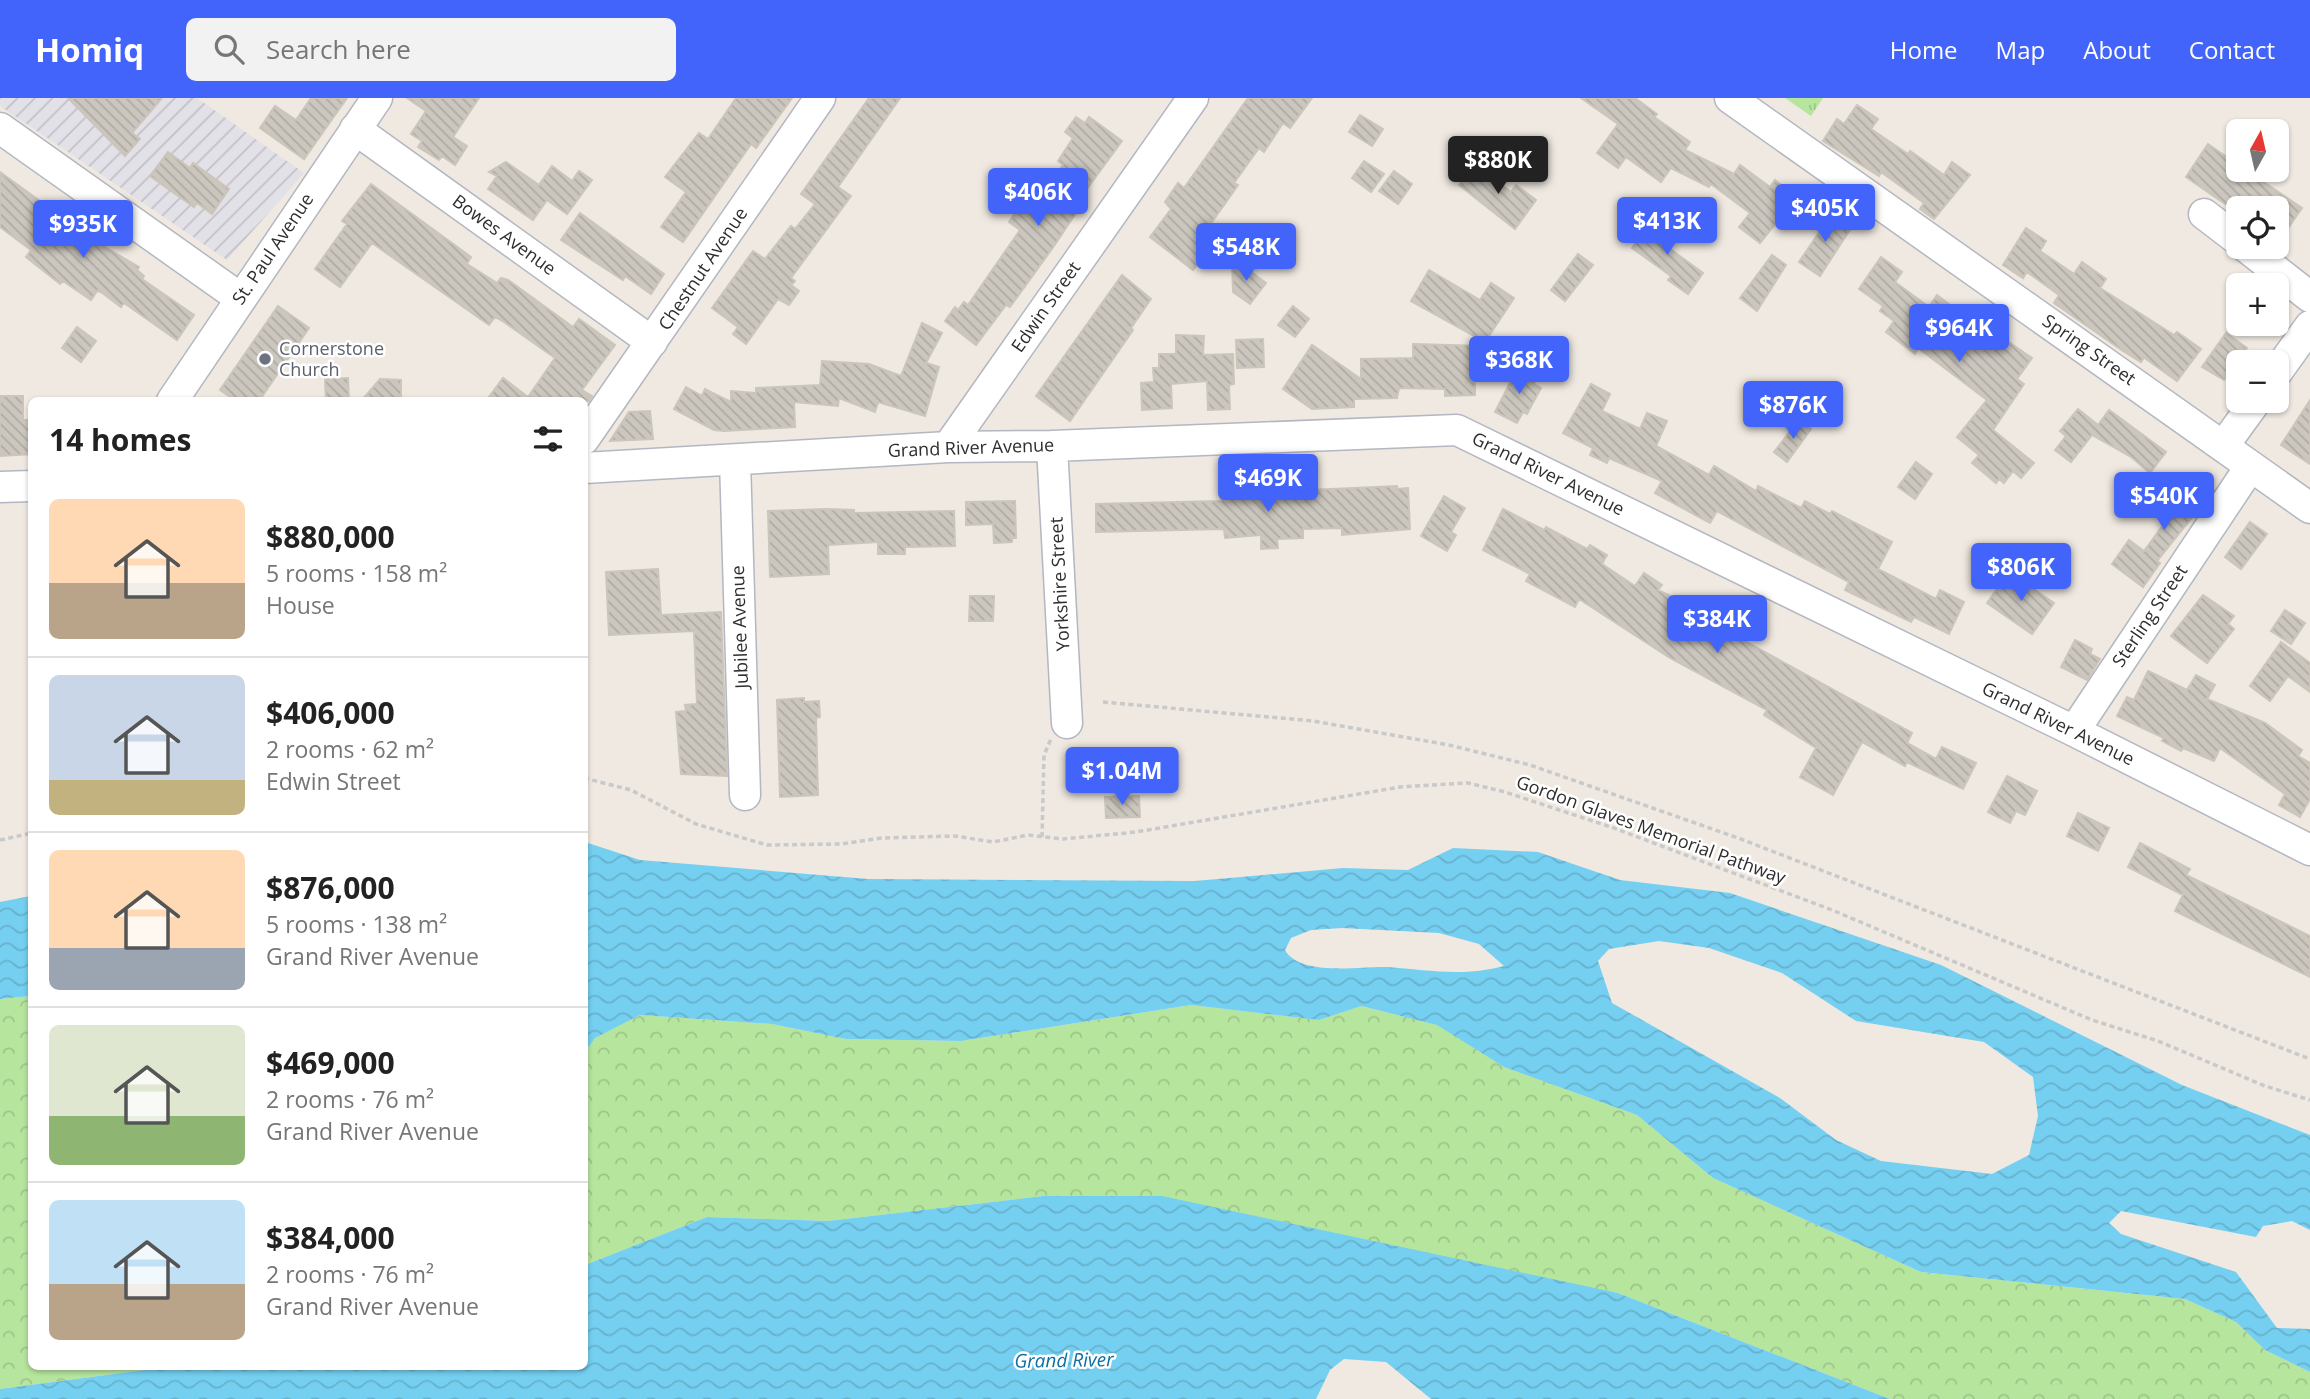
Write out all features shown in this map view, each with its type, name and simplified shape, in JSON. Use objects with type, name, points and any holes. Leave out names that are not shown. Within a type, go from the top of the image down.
[{"type":"street","name":"St. Paul Avenue","points":[[175,397],[377,98]]},
{"type":"street","name":"Chestnut Avenue","points":[[588,433],[820,98]]},
{"type":"street","name":"Edwin Street","points":[[948,447],[1193,98]]},
{"type":"street","name":"Spring Street","points":[[1730,98],[2310,508]]},
{"type":"street","points":[[0,128],[240,298]]},
{"type":"street","name":"Bowes Avenue","points":[[355,129],[652,342]]},
{"type":"street","points":[[2204,214],[2226,231]]},
{"type":"street","points":[[2261,259],[2310,297]]},
{"type":"street","points":[[2289,355],[2310,326]]},
{"type":"street","points":[[2224,445],[2247,413]]},
{"type":"street","name":"Grand River Avenue","points":[[588,468],[948,447],[1052,446],[1457,430],[2074,731],[2310,850]]},
{"type":"street","name":"Yorkshire Street","points":[[1052,446],[1067,723]]},
{"type":"street","name":"Jubilee Avenue","points":[[735,460],[745,795]]},
{"type":"street","name":"Sterling Street","points":[[2074,731],[2250,467]]},
{"type":"street","points":[[0,487],[28,486]]},
{"type":"path","points":[[1103,702],[1313,721],[1449,745],[1531,765],[1738,838],[2310,1059]]},
{"type":"path","points":[[1042,837],[1044,755],[1053,735],[1067,723]]},
{"type":"path","name":"Gordon Glaves Memorial Pathway","points":[[588,779],[631,790],[696,824],[767,845],[841,844],[881,838],[955,836],[993,842],[1028,835],[1063,839],[1136,832],[1400,787],[1468,783],[1505,792],[1611,827],[1832,910],[2092,1020],[2158,1041],[2265,1086],[2310,1100]]},
{"type":"path","points":[[0,840],[28,834]]},
{"type":"shaded area","points":[[0,98],[197,98],[304,173],[227,260],[0,106]]},
{"type":"green space","points":[[1785,98],[1823,98],[1811,116]]},
{"type":"green space","points":[[28,996],[28,1370],[144,1370],[0,1389],[0,999]]},
{"type":"green space","points":[[1191,1005],[1319,1020],[1360,1006],[1438,1025],[1504,1067],[1637,1115],[1713,1178],[1921,1272],[2185,1299],[2236,1322],[2265,1350],[2310,1372],[2310,1399],[1890,1399],[1618,1293],[1043,1196],[828,1221],[707,1217],[588,1264],[588,1047],[594,1038],[640,1015],[772,1024],[846,1039],[961,1041]]},
{"type":"water","points":[[588,843],[640,860],[868,879],[1195,881],[1343,868],[1408,870],[1453,848],[1538,852],[1620,880],[1730,893],[1941,965],[2182,1085],[2310,1135],[2310,1230],[2292,1221],[2263,1226],[2256,1237],[2121,1211],[2109,1223],[2121,1234],[2236,1272],[2277,1328],[2310,1329],[2310,1372],[2265,1350],[2236,1322],[2185,1299],[1921,1272],[1713,1178],[1637,1115],[1504,1067],[1437,1025],[1361,1006],[1319,1020],[1191,1005],[961,1041],[846,1039],[772,1024],[640,1015],[595,1038],[588,1048]],"holes":[[[1342,928],[1439,933],[1479,944],[1504,966],[1460,972],[1387,967],[1317,967],[1304,964],[1285,950],[1291,938],[1311,930]],[[1659,941],[1709,948],[1782,973],[1856,1021],[1984,1042],[2033,1077],[2038,1116],[2029,1155],[1992,1174],[1881,1161],[1836,1140],[1780,1098],[1612,1003],[1598,961],[1609,949]]]},
{"type":"water","points":[[28,897],[28,996],[0,999],[0,902]]},
{"type":"water","name":"Grand River","points":[[1043,1196],[1162,1196],[1618,1293],[1890,1399],[1431,1399],[1386,1362],[1344,1359],[1330,1370],[1316,1399],[0,1399],[0,1389],[144,1370],[588,1370],[588,1264],[707,1217],[828,1221]]},
{"type":"building","points":[[68,98],[162,98],[132,133],[140,139],[125,156]]},
{"type":"building","points":[[311,98],[347,98],[304,159],[260,128],[275,106],[296,120]]},
{"type":"building","points":[[407,98],[479,98],[453,137],[467,146],[455,165],[442,156],[439,160],[418,147],[422,141],[411,134],[426,111]]},
{"type":"building","points":[[736,98],[792,98],[756,148],[751,144],[683,242],[661,227],[686,192],[665,177],[699,133],[708,139]]},
{"type":"building","points":[[869,98],[900,98],[838,187],[851,196],[791,278],[795,281],[791,285],[799,291],[789,305],[778,299],[746,344],[733,334],[738,327],[712,308],[753,251],[765,259],[791,226],[795,229],[815,204],[801,194]]},
{"type":"building","points":[[1248,98],[1312,98],[1290,128],[1283,123],[1264,152],[1259,148],[1234,183],[1238,185],[1200,239],[1210,247],[1193,270],[1150,237],[1171,209],[1165,202],[1178,183],[1184,188]]},
{"type":"building","points":[[1581,98],[1635,98],[1657,114],[1654,117],[1690,142],[1685,150],[1734,174],[1740,165],[1770,187],[1775,180],[1797,197],[1760,243],[1739,227],[1750,213],[1711,184],[1709,187],[1671,168],[1661,182],[1626,157],[1618,168],[1597,153],[1618,124]]},
{"type":"building","points":[[1857,105],[1878,119],[1871,129],[1908,154],[1910,151],[1944,175],[1952,162],[1970,175],[1934,219],[1920,209],[1924,203],[1881,172],[1879,176],[1823,141],[1837,119],[1844,124]]},
{"type":"building","points":[[1360,115],[1383,129],[1372,146],[1349,132]]},
{"type":"building","points":[[1076,117],[1085,123],[1089,117],[1122,141],[1076,204],[1080,207],[1054,246],[1010,307],[1006,305],[976,345],[945,321],[955,307],[958,310],[964,302],[968,305],[1020,230],[1009,222],[1023,201],[1033,208],[1063,165],[1058,161],[1073,138],[1065,132]]},
{"type":"building","points":[[2208,144],[2226,157],[2226,182],[2264,182],[2284,196],[2226,196],[2226,205],[2186,177]]},
{"type":"building","points":[[168,152],[190,168],[193,163],[229,189],[212,214],[197,203],[194,207],[150,176]]},
{"type":"building","points":[[1364,161],[1384,174],[1371,192],[1352,178]]},
{"type":"building","points":[[506,162],[539,185],[552,166],[572,181],[579,171],[592,180],[567,214],[547,200],[533,220],[488,189],[497,176],[489,172]]},
{"type":"building","points":[[1474,164],[1511,192],[1516,185],[1536,200],[1515,229],[1459,185]]},
{"type":"building","points":[[1394,171],[1412,184],[1398,204],[1379,191]]},
{"type":"building","points":[[0,172],[98,243],[139,267],[137,270],[144,276],[142,279],[194,315],[177,340],[124,303],[121,307],[97,291],[91,300],[63,281],[60,284],[26,257],[31,250],[0,227]]},
{"type":"building","points":[[371,184],[471,257],[467,264],[497,283],[501,278],[508,280],[573,327],[579,319],[615,345],[582,390],[592,396],[589,401],[588,397],[528,397],[555,358],[495,317],[489,325],[372,243],[340,287],[315,269],[347,224],[342,221]]},
{"type":"building","points":[[2289,199],[2302,208],[2289,227]]},
{"type":"building","points":[[1827,212],[1851,228],[1820,276],[1799,262],[1820,231],[1816,229]]},
{"type":"building","points":[[580,213],[664,274],[651,294],[625,276],[623,280],[561,240]]},
{"type":"building","points":[[1651,221],[1673,236],[1666,246],[1703,273],[1688,294],[1668,280],[1671,276],[1632,248]]},
{"type":"building","points":[[2026,228],[2046,241],[2040,251],[2074,274],[2082,262],[2106,279],[2100,288],[2174,335],[2177,332],[2201,349],[2177,381],[2144,357],[2141,362],[2123,351],[2054,303],[2059,295],[2027,272],[2023,278],[2003,265]]},
{"type":"building","points":[[1578,254],[1593,265],[1565,301],[1551,290]]},
{"type":"building","points":[[1772,255],[1786,265],[1757,311],[1740,298]]},
{"type":"building","points":[[1881,257],[1902,272],[1895,282],[1929,307],[1937,295],[1950,305],[1948,308],[2003,347],[2007,341],[2032,358],[2017,379],[2024,384],[1993,430],[2034,463],[2021,478],[2013,471],[2004,483],[1999,479],[1996,483],[1972,463],[1979,455],[1957,437],[1987,400],[1918,348],[1915,354],[1886,332],[1894,321],[1880,311],[1883,306],[1859,289]]},
{"type":"building","points":[[1232,258],[1266,283],[1250,304],[1233,292]]},
{"type":"building","points":[[1429,270],[1480,300],[1491,283],[1514,298],[1485,342],[1411,301]]},
{"type":"building","points":[[1122,275],[1151,299],[1131,328],[1133,330],[1070,421],[1036,396]]},
{"type":"building","name":"Cornerstone Church","points":[[278,306],[309,328],[262,397],[230,397],[220,390]]},
{"type":"building","points":[[1293,306],[1309,319],[1295,337],[1278,325]]},
{"type":"building","points":[[922,323],[942,333],[926,363],[939,367],[925,416],[878,402],[875,412],[839,398],[838,406],[794,402],[795,427],[724,431],[714,430],[674,409],[686,387],[702,396],[705,389],[731,402],[731,391],[756,393],[756,388],[820,385],[822,361],[869,364],[901,376]]},
{"type":"building","points":[[77,327],[96,341],[81,362],[62,348]]},
{"type":"building","points":[[2226,333],[2226,336],[2247,348],[2226,350],[2224,380],[2202,367]]},
{"type":"building","points":[[1176,335],[1204,336],[1203,355],[1233,354],[1234,384],[1229,385],[1230,409],[1208,410],[1207,381],[1171,384],[1172,408],[1142,410],[1141,383],[1154,382],[1153,368],[1159,368],[1159,354],[1176,354]]},
{"type":"building","points":[[1263,339],[1264,367],[1237,368],[1236,340]]},
{"type":"building","points":[[1413,344],[1483,346],[1475,359],[1475,395],[1445,396],[1445,389],[1399,388],[1397,398],[1354,399],[1354,407],[1312,409],[1283,389],[1312,345],[1361,379],[1361,359],[1413,358]]},
{"type":"building","points":[[1524,368],[1538,375],[1534,384],[1541,388],[1527,414],[1523,412],[1517,423],[1495,412],[1515,373],[1520,375]]},
{"type":"building","points":[[348,378],[349,397],[326,397],[325,379]]},
{"type":"building","points":[[503,378],[528,397],[489,397]]},
{"type":"building","points":[[380,379],[401,380],[401,397],[364,397]]},
{"type":"building","points":[[1591,384],[1610,394],[1602,411],[1640,429],[1647,413],[1667,421],[1656,446],[1709,475],[1714,466],[1756,491],[1758,486],[1801,508],[1805,501],[1830,514],[1832,511],[1892,542],[1878,569],[1936,599],[1940,590],[1964,602],[1949,634],[1914,617],[1911,622],[1845,590],[1849,582],[1717,511],[1710,523],[1655,493],[1662,481],[1609,458],[1607,463],[1590,455],[1593,448],[1563,433]]},
{"type":"building","points":[[0,396],[23,396],[23,420],[28,420],[28,454],[0,456]]},
{"type":"building","points":[[2310,400],[2310,464],[2281,445]]},
{"type":"building","points":[[2078,409],[2098,425],[2109,410],[2166,452],[2150,473],[2131,457],[2092,435],[2071,462],[2055,450],[2066,436],[2060,431]]},
{"type":"building","points":[[650,411],[653,439],[610,441],[629,412]]},
{"type":"building","points":[[1799,420],[1811,429],[1787,462],[1774,452]]},
{"type":"building","points":[[1916,462],[1932,474],[1915,499],[1898,487]]},
{"type":"building","points":[[2195,475],[2214,490],[2157,561],[2160,563],[2143,587],[2112,564],[2129,540],[2144,551],[2166,521],[2160,516],[2171,501],[2167,498],[2178,485],[2184,489]]},
{"type":"building","points":[[1397,486],[1397,489],[1408,488],[1410,529],[1342,535],[1342,528],[1303,529],[1303,538],[1277,539],[1278,548],[1261,549],[1261,535],[1225,538],[1224,529],[1096,532],[1096,504],[1221,501],[1221,493],[1243,491]]},
{"type":"building","points":[[1444,496],[1465,508],[1451,532],[1456,535],[1447,551],[1421,536]]},
{"type":"building","points":[[1015,501],[1016,538],[1012,538],[1012,542],[994,543],[993,524],[966,525],[966,502]]},
{"type":"building","points":[[1503,509],[1544,530],[1546,527],[1587,549],[1590,545],[1607,555],[1602,564],[1635,586],[1644,573],[1662,585],[1658,590],[1715,618],[1712,623],[1912,733],[1907,743],[1936,759],[1942,747],[1976,763],[1963,789],[1907,762],[1905,766],[1862,742],[1833,795],[1800,777],[1816,748],[1764,715],[1767,710],[1670,658],[1579,599],[1575,607],[1526,581],[1530,574],[1483,550]]},
{"type":"building","points":[[854,510],[854,513],[954,511],[955,546],[905,547],[905,554],[878,554],[878,542],[828,545],[829,574],[770,577],[768,511]]},
{"type":"building","points":[[2250,522],[2267,534],[2241,569],[2225,557]]},
{"type":"building","points":[[658,569],[661,615],[721,612],[727,776],[681,774],[676,712],[686,711],[685,705],[697,704],[694,631],[609,635],[606,572]]},
{"type":"building","points":[[2009,572],[2054,603],[2032,634],[1987,603]]},
{"type":"building","points":[[2203,595],[2234,616],[2228,624],[2234,629],[2207,663],[2171,636]]},
{"type":"building","points":[[970,596],[994,596],[993,621],[969,621]]},
{"type":"building","points":[[2285,610],[2305,623],[2291,644],[2271,631]]},
{"type":"building","points":[[2075,640],[2092,649],[2090,654],[2100,659],[2087,680],[2061,667]]},
{"type":"building","points":[[2281,642],[2310,663],[2310,692],[2288,676],[2270,701],[2250,686]]},
{"type":"building","points":[[2148,671],[2187,690],[2196,675],[2215,685],[2207,699],[2265,723],[2302,750],[2298,756],[2310,763],[2310,799],[2300,817],[2279,805],[2285,794],[2220,748],[2214,761],[2183,748],[2181,751],[2162,741],[2164,738],[2117,716],[2127,697],[2134,700]]},
{"type":"building","points":[[804,698],[804,702],[819,701],[820,717],[816,718],[818,795],[780,797],[777,700]]},
{"type":"building","points":[[2007,776],[2037,791],[2025,815],[2016,811],[2010,823],[1988,812]]},
{"type":"building","points":[[1139,796],[1140,817],[1106,818],[1105,797]]},
{"type":"building","points":[[2078,813],[2109,828],[2098,851],[2067,836]]},
{"type":"building","points":[[2140,843],[2190,869],[2186,875],[2310,936],[2310,977],[2175,911],[2183,895],[2128,867]]},
{"type":"place","name":"Cornerstone Church","points":[[265,359]]}]
